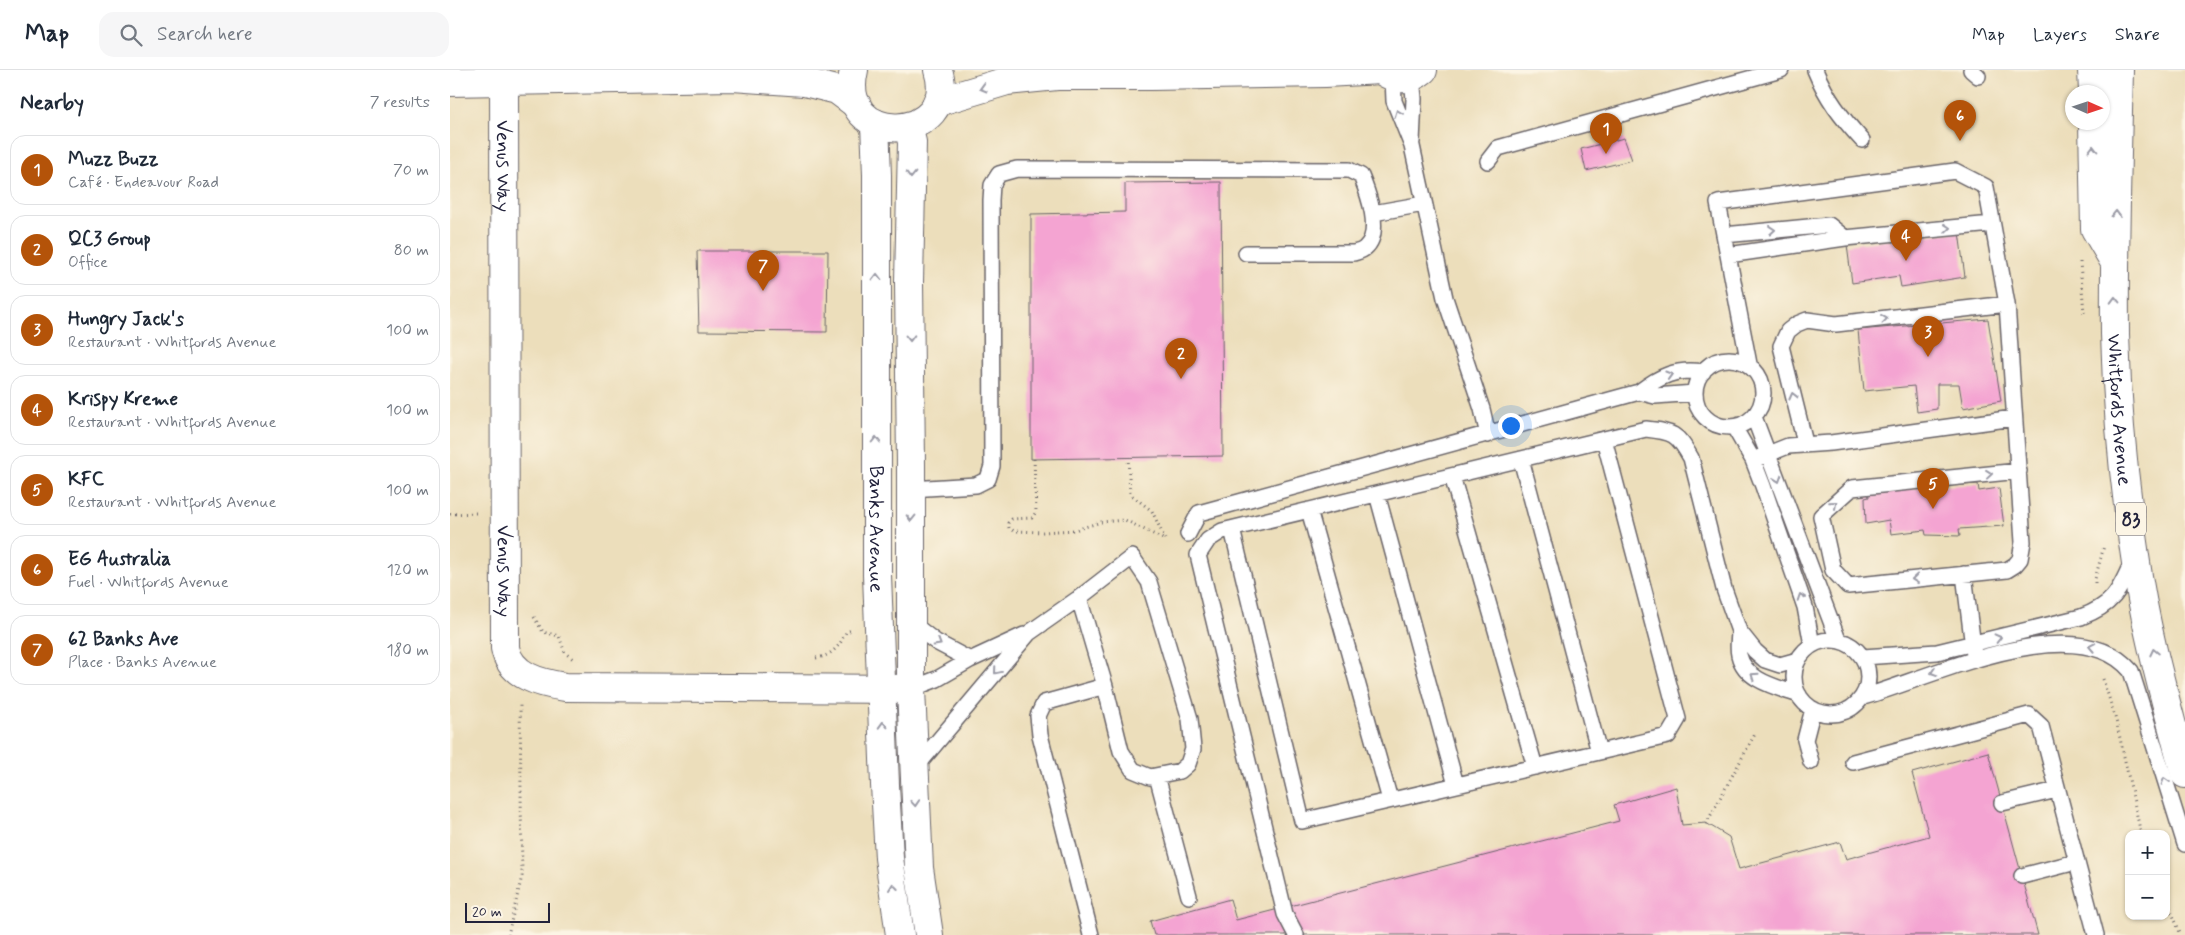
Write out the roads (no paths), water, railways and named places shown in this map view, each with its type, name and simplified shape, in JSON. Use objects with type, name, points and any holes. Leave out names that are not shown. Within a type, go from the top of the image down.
[{"type":"street","name":"Banks Avenue","points":[[854,70],[852,88],[866,114],[877,175],[877,565],[889,858],[900,935]]},
{"type":"street","points":[[450,82],[504,76],[733,77],[804,82],[837,90],[866,114],[895,129],[908,127],[925,118],[937,102],[941,87],[938,70]]},
{"type":"street","points":[[2092,70],[2093,85]]},
{"type":"street","name":"Whitfords Avenue","points":[[2119,70],[2115,337],[2122,436],[2135,556],[2162,690],[2185,774]]},
{"type":"street","points":[[937,102],[1007,81],[1057,76],[1152,76],[1261,72],[1398,73]]},
{"type":"street","name":"Venus Way","points":[[504,76],[505,648],[510,663],[520,673],[546,684],[565,687],[882,690]]},
{"type":"street","name":"Banks Avenue","points":[[908,127],[912,142],[909,282],[910,689],[919,868],[929,935]]},
{"type":"street","points":[[2092,130],[2095,229],[2115,262]]},
{"type":"street","points":[[882,690],[910,689]]},
{"type":"lane","points":[[1488,161],[1498,148],[1781,70]]},
{"type":"lane","points":[[1816,70],[1825,93],[1837,112],[1862,140]]},
{"type":"lane","points":[[1398,73],[1414,99],[1412,146],[1424,204],[1445,298],[1482,409],[1488,435]]},
{"type":"lane","points":[[911,489],[976,485],[988,479],[992,466],[991,200],[992,186],[999,174],[1017,169],[1348,170],[1361,176],[1373,213],[1372,235],[1366,248],[1354,254],[1246,253]]},
{"type":"lane","points":[[1743,362],[1718,361],[1703,372],[1697,382],[1696,403],[1707,419],[1724,427],[1745,424],[1754,417],[1761,404],[1764,389],[1761,380],[1743,362],[1741,346],[1745,342],[1718,203],[1955,171],[1986,187],[2007,304],[2019,471],[2023,542],[2020,558],[2015,565],[2007,570],[1848,586],[1833,570],[1821,516],[1852,488],[2019,471]]},
{"type":"lane","points":[[1373,213],[1424,204]]},
{"type":"lane","points":[[1728,255],[1845,238],[1992,224]]},
{"type":"lane","points":[[1724,235],[1829,225],[1845,238]]},
{"type":"lane","points":[[1805,443],[1781,346],[1788,331],[1797,324],[1806,320],[1836,324],[2007,304]]},
{"type":"lane","points":[[1188,534],[1200,513],[1639,392],[1658,378],[1686,369],[1703,372]]},
{"type":"lane","points":[[1639,392],[1655,396],[1695,394]]},
{"type":"lane","points":[[1754,417],[1838,640]]},
{"type":"lane","points":[[1753,460],[1768,452],[1805,443],[1831,443],[2014,418]]},
{"type":"lane","points":[[1734,427],[1753,460],[1805,607],[1812,645]]},
{"type":"lane","points":[[1296,935],[1285,914],[1198,555],[1208,540],[1222,531],[1646,429],[1665,431],[1681,440],[1691,458],[1724,589],[1739,631],[1754,651],[1766,660],[1780,665],[1798,660]]},
{"type":"lane","points":[[1232,529],[1302,821],[1668,736],[1678,720],[1604,439]]},
{"type":"lane","points":[[1520,459],[1599,752]]},
{"type":"lane","points":[[1452,476],[1535,767]]},
{"type":"lane","points":[[1377,494],[1456,785]]},
{"type":"lane","points":[[1309,510],[1390,800]]},
{"type":"lane","points":[[1863,697],[1869,678],[1863,657],[1857,649],[1838,640],[1820,641],[1804,651],[1798,660],[1794,677],[1799,694],[1813,710],[1830,714],[1840,713],[1849,710],[1863,697],[1974,652],[2100,610],[2120,590],[2135,556]]},
{"type":"lane","points":[[910,689],[937,679],[970,660],[1029,633],[1079,598],[1132,557],[1149,582],[1190,719],[1193,749],[1188,764],[1180,771],[1150,777],[1133,770],[1120,752],[1105,686],[1079,598]]},
{"type":"lane","points":[[1964,574],[1974,652]]},
{"type":"lane","points":[[909,621],[936,642],[970,660]]},
{"type":"lane","points":[[1739,631],[1738,653],[1743,666],[1750,674],[1764,683],[1799,694]]},
{"type":"lane","points":[[913,770],[1029,633]]},
{"type":"lane","points":[[1863,657],[1937,652],[1974,652],[2069,644],[2096,647],[2113,654],[2123,661],[2131,671],[2185,844]]},
{"type":"lane","points":[[1091,935],[1040,735],[1038,716],[1044,703],[1105,686]]},
{"type":"lane","points":[[1811,762],[1806,740],[1813,710]]},
{"type":"lane","points":[[1853,762],[2030,715],[2041,726],[2076,862],[2092,934]]},
{"type":"lane","points":[[1157,776],[1189,896]]},
{"type":"lane","points":[[2002,803],[2057,790]]},
{"type":"lane","points":[[2022,876],[2076,862]]},
{"type":"place","name":"EG Australia","points":[[1960,141]]},
{"type":"place","name":"Muzz Buzz","points":[[1606,154]]},
{"type":"place","name":"Krispy Kreme","points":[[1906,261]]},
{"type":"place","name":"62 Banks Ave","points":[[763,291]]},
{"type":"place","name":"Hungry Jack's","points":[[1928,357]]},
{"type":"place","name":"QC3 Group","points":[[1181,379]]},
{"type":"place","name":"KFC","points":[[1933,509]]}]
